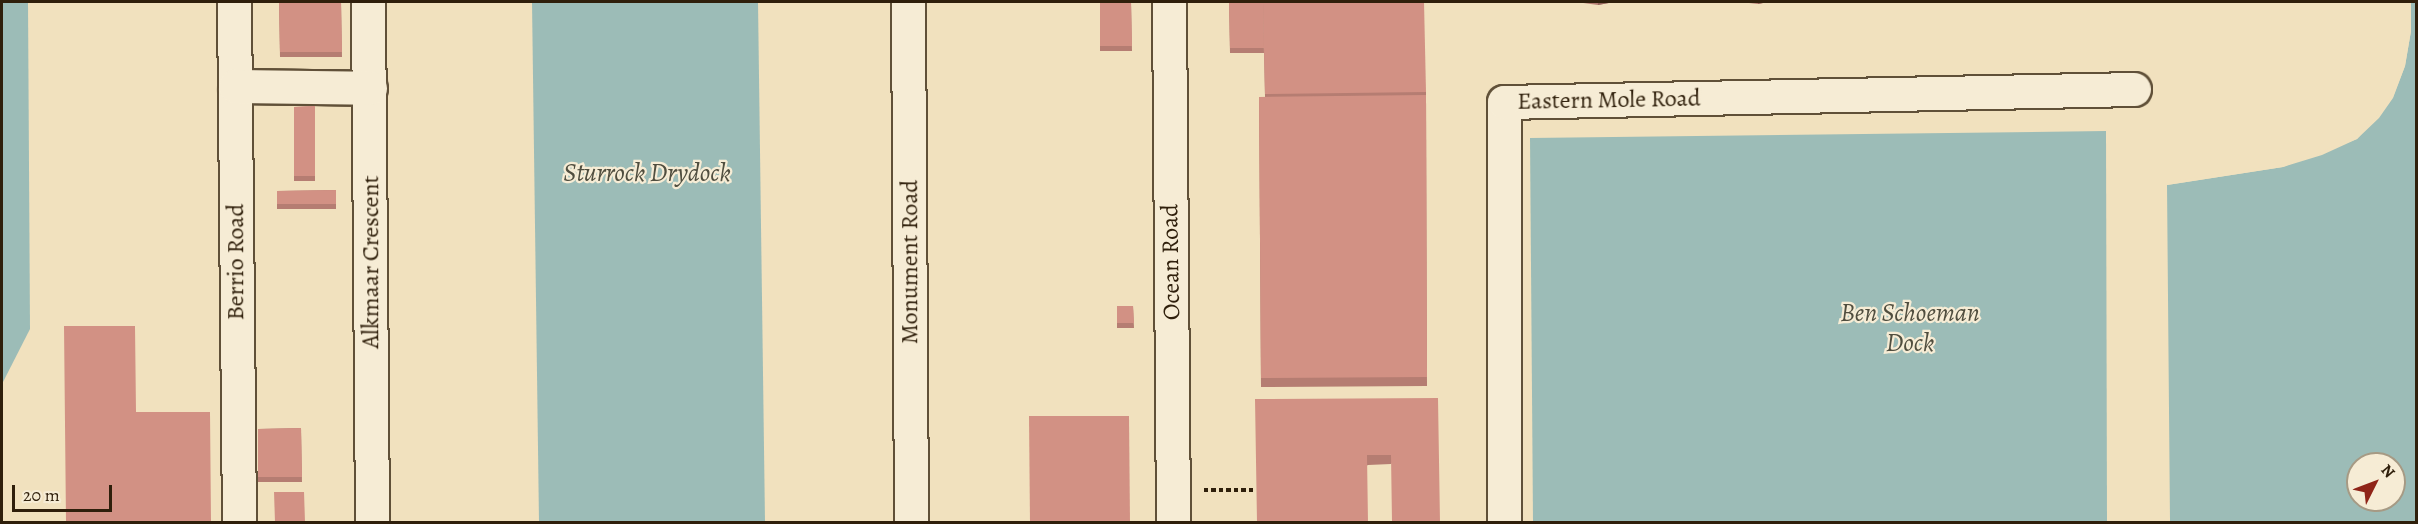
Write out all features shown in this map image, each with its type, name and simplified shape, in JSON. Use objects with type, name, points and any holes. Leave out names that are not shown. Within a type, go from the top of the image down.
[{"type":"street","name":"Berrio Road","points":[[234,2],[239,522]]},
{"type":"street","name":"Alkmaar Crescent","points":[[368,2],[372,522]]},
{"type":"street","name":"Monument Road","points":[[908,2],[911,522]]},
{"type":"street","name":"Ocean Road","points":[[1169,2],[1173,522]]},
{"type":"street","points":[[235,86],[370,88]]},
{"type":"street","name":"Eastern Mole Road","points":[[1504,522],[1504,102],[2134,89]]},
{"type":"water","points":[[2,2],[28,2],[30,329],[2,384]]},
{"type":"water","name":"Sturrock Drydock","points":[[532,2],[758,2],[765,522],[539,522]]},
{"type":"water","points":[[2411,2],[2416,2],[2416,522],[2170,522],[2167,185],[2283,167],[2357,139],[2393,97],[2405,66],[2411,31]]},
{"type":"water","name":"Ben Schoeman Dock","points":[[2106,131],[2107,522],[1533,522],[1530,138]]},
{"type":"pier","points":[[2408,2],[2411,2],[2411,31],[2405,66],[2393,98],[2379,118],[2357,139],[2322,155],[2283,167],[2167,185],[2167,182],[2283,164],[2321,152],[2355,136],[2376,116],[2391,96],[2402,65],[2408,31]]},
{"type":"building","points":[[279,2],[341,2],[342,52],[280,52]]},
{"type":"building","points":[[1100,2],[1131,2],[1132,46],[1100,46]]},
{"type":"building","points":[[1229,2],[1263,2],[1264,48],[1230,48]]},
{"type":"building","points":[[1263,2],[1424,2],[1426,92],[1265,94]]},
{"type":"building","points":[[1426,95],[1427,377],[1261,378],[1259,97]]},
{"type":"building","points":[[315,106],[315,176],[294,176],[294,107]]},
{"type":"building","points":[[336,190],[336,204],[277,204],[277,191]]},
{"type":"building","points":[[1117,306],[1133,306],[1134,323],[1117,323]]},
{"type":"building","points":[[64,326],[135,326],[136,412],[210,412],[211,522],[66,522]]},
{"type":"building","points":[[1438,398],[1440,522],[1392,522],[1391,455],[1367,455],[1368,522],[1257,522],[1255,399]]},
{"type":"building","points":[[1029,416],[1129,416],[1130,522],[1030,522]]},
{"type":"building","points":[[301,428],[302,477],[258,477],[258,429]]},
{"type":"building","points":[[274,492],[304,492],[305,522],[275,522]]}]
